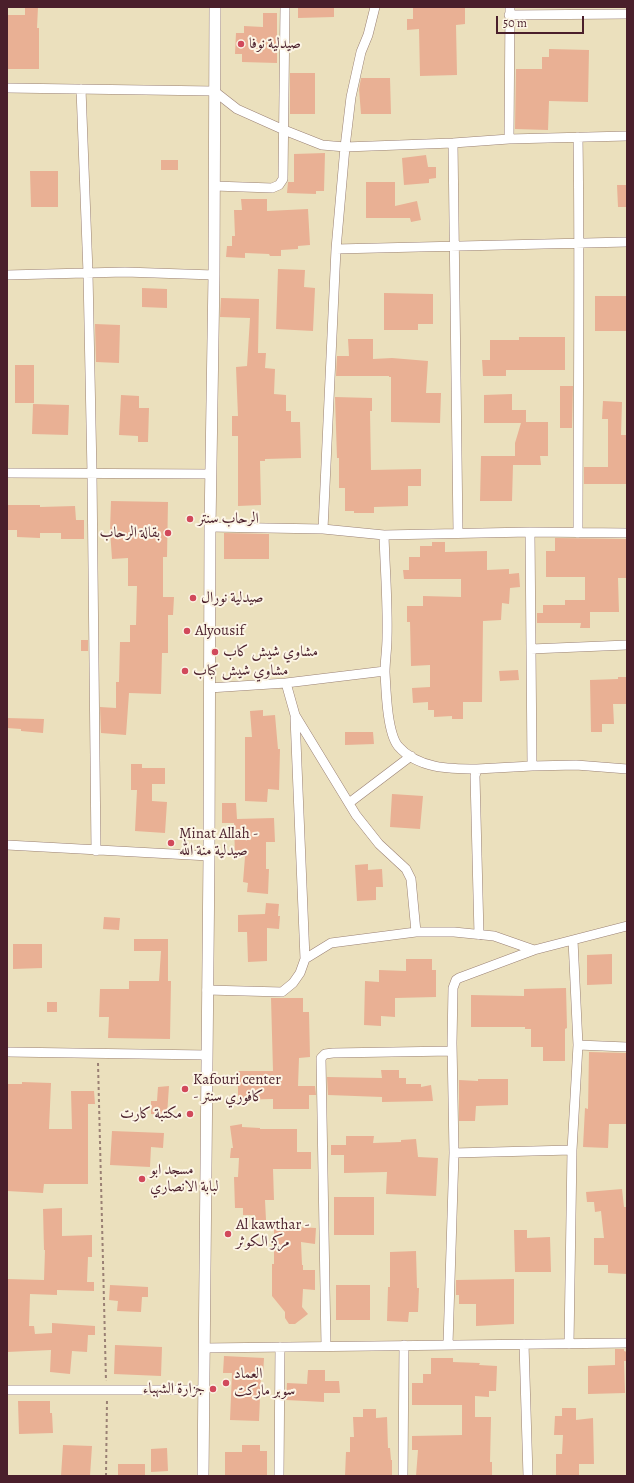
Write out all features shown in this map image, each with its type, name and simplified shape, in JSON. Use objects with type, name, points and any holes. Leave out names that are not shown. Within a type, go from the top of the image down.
[{"type":"street","points":[[203,1476],[215,7]]},
{"type":"street","points":[[214,186],[272,188],[279,185],[283,179],[285,7]]},
{"type":"street","points":[[323,529],[336,248],[345,147],[351,97],[361,52],[368,35],[375,7]]},
{"type":"street","points":[[509,139],[510,11],[627,14]]},
{"type":"street","points":[[7,88],[214,91],[237,109],[284,130],[322,145],[345,147],[453,143],[509,139],[627,136]]},
{"type":"street","points":[[81,89],[88,273],[92,474],[96,851]]},
{"type":"street","points":[[578,137],[580,243],[578,340],[578,533]]},
{"type":"street","points":[[453,143],[458,533]]},
{"type":"street","points":[[336,248],[627,242]]},
{"type":"street","points":[[7,275],[125,272],[214,276]]},
{"type":"street","points":[[7,473],[211,474]]},
{"type":"street","points":[[210,527],[323,529],[384,535],[530,532],[627,533]]},
{"type":"street","points":[[530,532],[532,766]]},
{"type":"street","points":[[384,535],[388,638],[385,671],[390,729],[398,745],[411,756],[426,764],[445,768],[477,770],[532,766],[576,765],[627,769]]},
{"type":"street","points":[[531,649],[627,645]]},
{"type":"street","points":[[209,688],[286,683],[385,671]]},
{"type":"street","points":[[207,990],[282,992],[293,984],[300,973],[305,959],[295,714],[286,683]]},
{"type":"street","points":[[295,714],[356,815],[379,844],[406,869],[411,879],[416,932]]},
{"type":"street","points":[[349,804],[411,756]]},
{"type":"street","points":[[477,770],[475,776],[479,935]]},
{"type":"street","points":[[7,845],[209,856]]},
{"type":"street","points":[[448,1344],[454,1153],[452,1051],[454,988],[456,980],[534,950],[627,926]]},
{"type":"street","points":[[305,959],[331,943],[416,932],[454,932],[494,936],[534,950]]},
{"type":"street","points":[[569,1344],[572,1150],[578,1045],[573,940]]},
{"type":"street","points":[[578,1045],[627,1047]]},
{"type":"street","points":[[326,1346],[322,1058],[325,1054],[333,1053],[452,1051]]},
{"type":"street","points":[[7,1052],[206,1055]]},
{"type":"street","points":[[454,1153],[572,1150]]},
{"type":"street","points":[[204,1348],[627,1343]]},
{"type":"street","points":[[524,1344],[528,1476]]},
{"type":"street","points":[[404,1345],[404,1476]]},
{"type":"street","points":[[279,1476],[280,1347]]},
{"type":"street","points":[[7,1390],[204,1390]]},
{"type":"path","points":[[98,1054],[107,1390],[106,1476]]},
{"type":"building","points":[[25,7],[38,7],[37,28],[39,28],[39,69],[7,69],[7,15],[25,15]]},
{"type":"building","points":[[298,7],[334,7],[334,17],[298,18]]},
{"type":"building","points":[[413,7],[465,7],[465,24],[456,25],[457,75],[420,76],[419,29],[407,30],[407,19],[413,19]]},
{"type":"building","points":[[263,13],[277,13],[277,63],[242,62],[242,54],[235,54],[236,33],[244,33],[244,26],[263,27]]},
{"type":"building","points":[[549,49],[589,50],[588,102],[549,101],[548,130],[515,129],[516,69],[542,69],[542,57],[549,57]]},
{"type":"building","points":[[290,73],[315,73],[315,114],[290,114]]},
{"type":"building","points":[[361,78],[390,78],[391,114],[361,114],[359,89]]},
{"type":"building","points":[[325,153],[324,191],[316,191],[316,194],[287,193],[288,182],[294,182],[294,154]]},
{"type":"building","points":[[426,155],[428,167],[436,167],[436,178],[429,179],[429,183],[404,185],[402,158]]},
{"type":"building","points":[[161,160],[178,160],[178,170],[161,170]]},
{"type":"building","points":[[30,171],[58,171],[58,207],[31,207]]},
{"type":"building","points":[[366,182],[395,182],[395,206],[417,201],[421,220],[411,222],[410,218],[366,218]]},
{"type":"building","points":[[617,185],[627,185],[627,207],[618,207]]},
{"type":"building","points":[[241,199],[267,199],[267,211],[308,209],[310,245],[298,246],[298,249],[281,250],[281,256],[245,253],[245,258],[226,257],[227,246],[232,246],[232,236],[235,236],[234,210],[242,210]]},
{"type":"building","points":[[278,269],[305,270],[304,287],[315,288],[313,331],[276,329]]},
{"type":"building","points":[[142,288],[167,289],[167,308],[142,307]]},
{"type":"building","points":[[384,293],[433,294],[433,324],[418,324],[418,330],[384,330]]},
{"type":"building","points":[[595,296],[627,296],[627,331],[595,331]]},
{"type":"building","points":[[221,298],[259,299],[258,353],[266,353],[265,368],[275,369],[274,394],[286,395],[286,411],[291,411],[291,422],[300,422],[301,458],[265,459],[265,461],[260,461],[261,505],[238,506],[238,436],[232,436],[232,416],[238,416],[236,367],[247,366],[250,318],[220,317]]},
{"type":"building","points":[[95,324],[120,325],[119,363],[96,362]]},
{"type":"building","points":[[519,337],[565,337],[565,370],[506,370],[506,376],[483,376],[482,360],[490,360],[490,340],[519,340]]},
{"type":"building","points":[[348,339],[373,339],[373,359],[392,358],[428,361],[426,393],[441,393],[440,423],[391,422],[391,377],[389,376],[336,376],[337,356],[349,356]]},
{"type":"building","points":[[15,365],[34,365],[34,403],[15,403]]},
{"type":"building","points":[[560,386],[573,386],[572,428],[560,428]]},
{"type":"building","points":[[512,394],[512,410],[526,410],[526,422],[548,422],[548,456],[540,456],[541,465],[513,465],[512,501],[480,501],[481,456],[515,456],[515,443],[521,423],[484,423],[484,395]]},
{"type":"building","points":[[121,395],[139,396],[139,408],[149,408],[148,442],[138,442],[138,436],[119,435]]},
{"type":"building","points":[[335,397],[372,398],[372,411],[370,411],[371,470],[421,469],[421,486],[408,486],[408,506],[374,507],[374,513],[354,513],[354,511],[345,511],[345,488],[339,488],[339,458],[337,458]]},
{"type":"building","points":[[603,401],[622,402],[621,435],[627,435],[627,484],[584,484],[584,467],[608,467],[608,419],[602,419]]},
{"type":"building","points":[[33,404],[69,405],[68,435],[32,434]]},
{"type":"building","points":[[111,501],[168,502],[167,557],[163,557],[163,597],[174,597],[173,615],[168,615],[168,653],[162,653],[161,694],[129,693],[126,735],[101,733],[100,707],[116,708],[116,682],[119,682],[120,642],[130,642],[130,625],[136,625],[137,586],[128,586],[128,558],[112,559],[110,530]]},
{"type":"building","points":[[7,505],[40,505],[40,507],[75,506],[76,520],[84,520],[84,539],[61,539],[61,533],[40,533],[40,538],[17,537],[17,530],[7,530]]},
{"type":"building","points":[[224,533],[269,534],[269,559],[224,559]]},
{"type":"building","points":[[555,538],[627,539],[626,578],[618,578],[619,612],[590,612],[590,628],[580,628],[581,623],[537,623],[537,613],[543,613],[543,605],[565,605],[565,600],[585,600],[585,577],[546,577],[546,551],[555,551]]},
{"type":"building","points":[[432,542],[445,542],[445,552],[487,551],[487,570],[509,569],[509,574],[519,573],[520,587],[510,588],[509,604],[502,603],[501,620],[483,621],[482,702],[463,702],[463,719],[452,719],[452,716],[434,717],[434,710],[428,710],[428,702],[413,703],[412,688],[430,687],[430,665],[411,666],[410,622],[407,622],[407,606],[423,606],[423,596],[461,597],[461,579],[404,579],[403,570],[409,570],[409,557],[420,557],[420,546],[432,546]]},
{"type":"building","points":[[81,640],[88,640],[88,651],[81,651]]},
{"type":"building","points":[[518,670],[519,680],[500,681],[499,671]]},
{"type":"building","points":[[618,677],[627,677],[627,704],[613,704],[614,724],[602,724],[602,732],[591,732],[590,680],[618,679]]},
{"type":"building","points":[[263,710],[263,716],[275,715],[278,749],[280,749],[279,790],[268,789],[267,802],[245,801],[245,737],[252,737],[250,711]]},
{"type":"building","points":[[7,718],[44,719],[43,733],[7,728]]},
{"type":"building","points":[[345,732],[373,732],[374,744],[345,745]]},
{"type":"building","points":[[131,764],[142,764],[142,768],[165,768],[165,784],[152,784],[152,801],[167,802],[165,833],[135,831],[137,790],[131,790]]},
{"type":"building","points":[[392,794],[423,796],[420,829],[390,827]]},
{"type":"building","points":[[222,803],[236,803],[237,819],[274,818],[275,842],[266,842],[266,869],[269,869],[268,894],[247,892],[248,883],[243,882],[245,857],[235,857],[234,823],[222,823]]},
{"type":"building","points":[[368,864],[368,870],[382,869],[383,887],[376,887],[376,900],[357,901],[355,865]]},
{"type":"building","points":[[266,903],[279,904],[279,929],[267,928],[267,961],[248,962],[247,932],[238,932],[238,915],[265,914]]},
{"type":"building","points":[[104,917],[120,918],[119,930],[103,929]]},
{"type":"building","points":[[134,939],[168,939],[168,981],[171,981],[170,1039],[108,1038],[109,1017],[99,1017],[100,989],[129,989],[129,981],[159,981],[161,951],[134,951]]},
{"type":"building","points":[[13,944],[42,944],[42,968],[13,969]]},
{"type":"building","points":[[612,954],[612,984],[587,985],[587,955]]},
{"type":"building","points":[[406,959],[432,959],[432,970],[436,970],[436,997],[395,998],[395,1017],[381,1016],[381,1026],[364,1025],[365,981],[379,982],[379,970],[406,971]]},
{"type":"building","points":[[566,988],[567,1028],[565,1029],[565,1061],[543,1061],[543,1047],[531,1047],[531,1029],[525,1029],[525,1027],[471,1027],[471,995],[524,996],[524,989]]},
{"type":"building","points":[[271,998],[303,998],[303,1012],[309,1012],[310,1057],[299,1058],[298,1086],[315,1086],[316,1095],[309,1095],[309,1109],[273,1109],[273,1099],[238,1100],[238,1071],[273,1071]]},
{"type":"building","points":[[47,1002],[57,1002],[57,1012],[47,1012]]},
{"type":"building","points":[[589,1052],[627,1053],[627,1124],[609,1124],[608,1148],[583,1147],[585,1108],[588,1109]]},
{"type":"building","points":[[381,1070],[399,1070],[399,1078],[406,1078],[406,1084],[421,1084],[421,1087],[431,1085],[433,1101],[382,1102],[382,1097],[328,1095],[327,1077],[382,1078]]},
{"type":"building","points":[[478,1079],[508,1079],[508,1105],[476,1106],[475,1121],[459,1121],[459,1080],[478,1081]]},
{"type":"building","points":[[22,1082],[51,1083],[49,1129],[72,1129],[71,1091],[94,1091],[95,1104],[88,1104],[88,1184],[44,1184],[43,1193],[7,1191],[7,1084],[22,1084]]},
{"type":"building","points":[[169,1086],[167,1115],[151,1114],[151,1101],[157,1101],[158,1087]]},
{"type":"building","points":[[242,1124],[242,1127],[260,1129],[297,1129],[297,1152],[311,1152],[311,1169],[273,1169],[274,1200],[265,1200],[266,1220],[255,1220],[255,1215],[243,1215],[243,1208],[235,1208],[234,1177],[238,1177],[239,1158],[230,1158],[231,1148],[233,1148],[230,1126]]},
{"type":"building","points":[[112,1131],[164,1133],[163,1148],[151,1147],[150,1167],[110,1165]]},
{"type":"building","points":[[346,1136],[374,1136],[373,1143],[401,1142],[401,1140],[416,1139],[418,1157],[438,1158],[436,1196],[386,1194],[387,1172],[344,1173],[344,1155],[331,1155],[331,1145],[346,1145]]},
{"type":"building","points":[[622,1189],[624,1207],[626,1207],[627,1212],[627,1274],[608,1273],[608,1265],[594,1265],[594,1238],[604,1238],[601,1211],[595,1212],[594,1202],[587,1202],[586,1192]]},
{"type":"building","points":[[334,1197],[374,1197],[374,1235],[334,1235]]},
{"type":"building","points":[[62,1208],[62,1236],[92,1235],[92,1257],[88,1257],[87,1282],[94,1282],[94,1291],[57,1290],[57,1295],[30,1294],[29,1326],[34,1326],[35,1334],[52,1333],[52,1323],[95,1326],[95,1335],[88,1335],[87,1352],[72,1351],[70,1374],[50,1372],[51,1350],[7,1352],[7,1279],[44,1280],[45,1250],[43,1209]]},
{"type":"building","points":[[274,1223],[297,1223],[297,1227],[316,1228],[315,1244],[301,1242],[303,1270],[315,1270],[315,1290],[303,1289],[302,1307],[308,1314],[295,1324],[289,1324],[285,1318],[285,1312],[272,1296]]},
{"type":"building","points":[[514,1230],[527,1230],[527,1238],[550,1237],[551,1272],[515,1272]]},
{"type":"building","points":[[416,1251],[417,1288],[419,1288],[418,1312],[409,1312],[408,1322],[387,1321],[388,1287],[390,1287],[390,1252]]},
{"type":"building","points":[[514,1279],[514,1324],[476,1326],[476,1304],[459,1304],[459,1295],[456,1295],[456,1280]]},
{"type":"building","points":[[110,1285],[148,1287],[148,1297],[142,1297],[141,1312],[117,1311],[118,1301],[109,1300]]},
{"type":"building","points":[[336,1285],[370,1285],[370,1320],[336,1320]]},
{"type":"building","points":[[115,1345],[162,1347],[161,1376],[114,1374]]},
{"type":"building","points":[[615,1349],[624,1349],[624,1351],[627,1352],[627,1361],[624,1361],[625,1393],[588,1394],[588,1366],[615,1365]]},
{"type":"building","points":[[224,1356],[264,1358],[263,1375],[261,1375],[259,1421],[230,1420],[232,1373],[223,1373]]},
{"type":"building","points":[[431,1358],[453,1358],[453,1362],[480,1363],[479,1365],[497,1366],[496,1391],[489,1391],[489,1397],[475,1396],[475,1417],[491,1417],[490,1462],[492,1462],[492,1476],[416,1476],[418,1450],[412,1450],[412,1436],[462,1435],[462,1405],[412,1405],[412,1383],[423,1383],[423,1374],[431,1374]]},
{"type":"building","points":[[308,1370],[325,1370],[325,1381],[339,1381],[340,1393],[324,1393],[324,1402],[286,1400],[287,1383],[307,1384]]},
{"type":"building","points":[[18,1401],[50,1401],[53,1433],[19,1434]]},
{"type":"building","points":[[562,1408],[576,1408],[576,1420],[593,1418],[594,1464],[579,1464],[579,1476],[556,1476],[556,1454],[562,1454],[563,1435],[554,1435],[555,1416],[562,1416]]},
{"type":"building","points":[[363,1409],[376,1409],[376,1418],[387,1417],[388,1448],[390,1448],[392,1460],[392,1476],[345,1476],[346,1452],[350,1452],[350,1437],[354,1437],[353,1417],[363,1417]]},
{"type":"building","points":[[63,1445],[92,1446],[90,1476],[61,1476]]},
{"type":"building","points":[[242,1445],[260,1445],[260,1451],[267,1451],[267,1476],[225,1476],[225,1452],[242,1452]]},
{"type":"building","points":[[167,1448],[168,1471],[151,1472],[151,1449]]},
{"type":"building","points":[[118,1464],[145,1464],[145,1476],[118,1476]]},
{"type":"place","name":"صيدلية نوفا","points":[[241,44]]},
{"type":"place","name":"الرحاب سنتر","points":[[190,519]]},
{"type":"place","name":"بقالة الرحاب","points":[[168,533]]},
{"type":"place","name":"صيدلية نورال","points":[[193,598]]},
{"type":"place","name":"Alyousif","points":[[187,631]]},
{"type":"place","name":"مشاوي شيش كاب","points":[[215,652]]},
{"type":"place","name":"مشاوي شيش كباب","points":[[185,671]]},
{"type":"place","name":"Minat Allah - صيدلية منة الله","points":[[171,843]]},
{"type":"place","name":"Kafouri center - كافوري سنتر","points":[[185,1089]]},
{"type":"place","name":"مكتبة كارت","points":[[190,1114]]},
{"type":"place","name":"مسجد ابو لبابة الانصاري","points":[[142,1179]]},
{"type":"place","name":"Al kawthar - مركز الكوثر","points":[[228,1234]]},
{"type":"place","name":"العماد سوبر ماركت","points":[[226,1383]]},
{"type":"place","name":"جزارة الشهباء","points":[[213,1389]]}]
